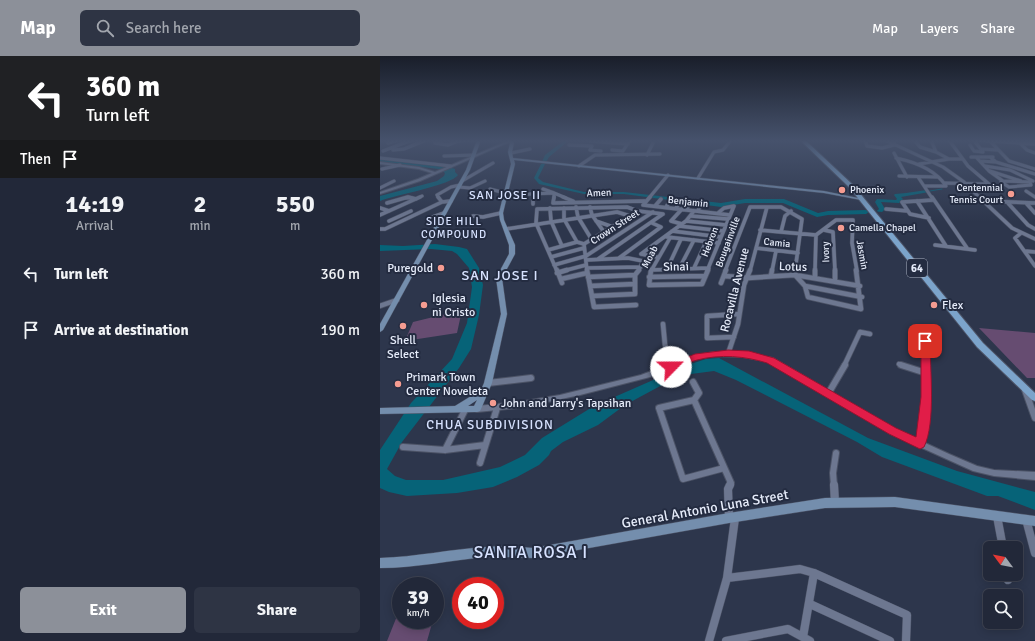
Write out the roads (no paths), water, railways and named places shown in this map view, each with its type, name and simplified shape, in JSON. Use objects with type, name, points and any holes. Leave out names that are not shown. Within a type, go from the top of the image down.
[{"type":"main road","points":[[381,327],[469,167]]},
{"type":"main road","points":[[380,411],[404,409],[477,409],[488,382],[504,314],[499,278],[512,254],[512,245],[501,213],[513,167]]},
{"type":"main road","points":[[592,167],[824,192],[861,199]]},
{"type":"main road","name":"64","points":[[831,167],[847,182],[970,333],[1025,390],[1035,398]]},
{"type":"main road","points":[[453,410],[469,403],[485,391]]},
{"type":"main road","name":"General Antonio Luna Street","points":[[380,563],[402,563],[488,552],[505,551],[533,553],[732,518],[835,503],[895,502],[1031,520]]},
{"type":"street","points":[[381,169],[393,167]]},
{"type":"street","points":[[410,167],[435,173]]},
{"type":"street","points":[[380,194],[450,167]]},
{"type":"street","points":[[442,202],[437,195],[460,184],[486,167]]},
{"type":"street","points":[[698,178],[705,167]]},
{"type":"street","points":[[901,167],[907,177]]},
{"type":"street","points":[[924,167],[945,183],[989,184],[971,167]]},
{"type":"street","points":[[943,167],[967,184],[1009,226],[1020,234],[1035,239]]},
{"type":"street","points":[[986,167],[1003,181],[1001,182],[1009,187],[1030,186],[1033,181]]},
{"type":"street","points":[[997,167],[1033,181]]},
{"type":"street","points":[[1012,167],[1035,174]]},
{"type":"street","points":[[1005,174],[1020,167]]},
{"type":"street","points":[[989,171],[1005,174],[1021,181]]},
{"type":"street","points":[[644,204],[649,196],[668,175]]},
{"type":"street","points":[[899,176],[937,177]]},
{"type":"street","points":[[918,177],[967,248]]},
{"type":"street","points":[[380,188],[394,181]]},
{"type":"street","points":[[460,184],[471,188],[485,181]]},
{"type":"street","points":[[1003,181],[1033,181]]},
{"type":"street","points":[[925,186],[946,186],[945,183]]},
{"type":"street","points":[[490,189],[505,194],[533,195],[554,193]]},
{"type":"street","points":[[543,189],[574,201],[576,196]]},
{"type":"street","points":[[1026,191],[1035,197]]},
{"type":"street","name":"Amen","points":[[554,193],[553,203],[594,201],[644,204]]},
{"type":"street","points":[[533,195],[533,204]]},
{"type":"street","points":[[380,215],[422,196]]},
{"type":"street","points":[[583,202],[587,196]]},
{"type":"street","points":[[594,201],[597,196]]},
{"type":"street","points":[[387,203],[408,197],[416,199]]},
{"type":"street","points":[[655,206],[661,199]]},
{"type":"street","points":[[929,218],[913,216],[902,202],[933,200]]},
{"type":"street","points":[[380,229],[385,229],[442,202],[451,201]]},
{"type":"street","points":[[666,208],[670,201]]},
{"type":"street","points":[[917,201],[946,246]]},
{"type":"street","points":[[984,201],[1035,203]]},
{"type":"street","points":[[676,208],[680,202]]},
{"type":"street","points":[[1007,202],[1028,225],[1035,229]]},
{"type":"street","points":[[690,203],[670,221],[680,225],[723,231]]},
{"type":"street","points":[[1026,203],[1035,213]]},
{"type":"street","name":"Benjamin","points":[[644,204],[666,208],[730,214]]},
{"type":"street","points":[[657,257],[640,253],[686,221],[701,204]]},
{"type":"street","name":"Hebron","points":[[649,285],[702,284],[734,206],[724,208],[718,213]]},
{"type":"street","points":[[398,207],[417,213]]},
{"type":"street","points":[[576,207],[578,217],[592,240]]},
{"type":"street","points":[[590,207],[592,215],[604,232]]},
{"type":"street","points":[[590,207],[627,207],[638,211],[663,214],[598,259],[561,281],[536,223],[537,210],[550,208],[590,207]]},
{"type":"street","points":[[603,207],[604,213]]},
{"type":"street","points":[[617,207],[617,212]]},
{"type":"street","name":"Bougainville","points":[[721,283],[725,276],[750,207],[767,207]]},
{"type":"street","points":[[767,207],[781,208],[791,211],[802,219],[795,275],[805,286],[808,297],[861,309],[862,297],[860,286]]},
{"type":"street","name":"Rocavilla Avenue","points":[[728,354],[734,337],[744,285],[748,278],[767,207]]},
{"type":"street","points":[[380,208],[389,211]]},
{"type":"street","points":[[550,208],[550,221],[562,246]]},
{"type":"street","points":[[564,208],[564,219],[577,242],[584,246]]},
{"type":"street","points":[[886,209],[908,211]]},
{"type":"street","points":[[388,221],[411,211]]},
{"type":"street","points":[[550,257],[584,246],[638,211]]},
{"type":"street","points":[[781,232],[785,216],[791,211]]},
{"type":"street","points":[[506,229],[604,213],[617,212],[630,216]]},
{"type":"street","name":"Crown Street","points":[[587,266],[654,212]]},
{"type":"street","points":[[427,219],[444,213]]},
{"type":"street","points":[[473,216],[483,217],[501,213]]},
{"type":"street","points":[[691,216],[728,219]]},
{"type":"street","name":"Jasmin","points":[[824,230],[836,220],[853,220],[850,231],[850,249],[860,286]]},
{"type":"street","points":[[596,221],[613,227]]},
{"type":"street","points":[[686,221],[726,225]]},
{"type":"street","points":[[618,259],[662,227],[652,223]]},
{"type":"street","points":[[760,230],[816,235],[824,230]]},
{"type":"street","name":"Ivory","points":[[824,230],[833,232],[835,281]]},
{"type":"street","points":[[672,231],[721,237]]},
{"type":"street","points":[[433,233],[446,233],[461,238]]},
{"type":"street","points":[[1020,234],[1015,238],[1035,266]]},
{"type":"street","points":[[815,278],[816,235]]},
{"type":"street","points":[[664,237],[719,243]]},
{"type":"street","name":"Moab","points":[[649,285],[648,277],[651,270],[657,257],[670,238]]},
{"type":"street","points":[[667,269],[681,239]]},
{"type":"street","points":[[679,269],[694,240]]},
{"type":"street","points":[[548,250],[577,242]]},
{"type":"street","points":[[694,268],[706,242]]},
{"type":"street","points":[[935,245],[975,250]]},
{"type":"street","points":[[584,246],[594,307],[636,305]]},
{"type":"street","name":"Camia","points":[[756,248],[798,253]]},
{"type":"street","points":[[771,276],[776,251]]},
{"type":"street","points":[[1025,251],[1035,252]]},
{"type":"street","points":[[592,296],[635,294],[634,275],[641,267],[643,261],[598,259]]},
{"type":"street","points":[[554,265],[641,267]]},
{"type":"street","points":[[557,273],[587,266],[634,275]]},
{"type":"street","points":[[651,270],[709,268]]},
{"type":"street","name":"Lotus","points":[[725,276],[748,278],[795,275],[860,286]]},
{"type":"street","name":"Sinai","points":[[648,277],[705,276]]},
{"type":"street","points":[[590,286],[635,284]]},
{"type":"street","points":[[805,286],[862,297]]},
{"type":"street","points":[[380,306],[397,300]]},
{"type":"street","points":[[734,337],[707,338],[707,316],[739,314]]},
{"type":"street","points":[[663,324],[665,345],[671,367]]},
{"type":"street","points":[[828,394],[839,377],[860,332],[870,334]]},
{"type":"street","points":[[920,444],[924,425],[926,373],[925,341]]},
{"type":"street","points":[[477,409],[540,403],[642,377],[695,357],[749,354],[771,360],[892,431],[976,468],[996,473],[1035,476]]},
{"type":"street","points":[[899,364],[926,373]]},
{"type":"street","points":[[488,382],[531,378]]},
{"type":"street","points":[[693,382],[699,393],[698,397],[694,400],[660,408],[683,479],[724,468]]},
{"type":"street","points":[[1025,390],[1035,418]]},
{"type":"street","points":[[694,400],[731,483],[728,490],[732,518],[726,578],[709,641]]},
{"type":"street","points":[[480,463],[497,408]]},
{"type":"street","points":[[445,450],[465,410]]},
{"type":"street","points":[[403,446],[445,450],[485,445]]},
{"type":"street","points":[[835,503],[833,473],[836,453]]},
{"type":"street","points":[[997,515],[1002,541]]},
{"type":"street","points":[[1031,520],[1035,553]]},
{"type":"street","points":[[726,578],[800,569],[814,573],[907,615],[906,641]]},
{"type":"street","points":[[726,641],[788,629],[806,639],[814,573]]},
{"type":"street","points":[[810,604],[890,641]]},
{"type":"water","points":[[425,167],[450,167],[455,169],[455,172],[458,175],[454,179],[435,186],[380,201],[380,196],[437,181],[444,176],[445,173],[439,169]]},
{"type":"water","points":[[435,244],[467,249],[479,268],[483,285],[479,315],[471,349],[459,368],[402,442],[387,469],[395,476],[406,480],[443,480],[500,467],[525,455],[542,438],[594,406],[685,366],[706,359],[719,358],[868,438],[957,471],[1035,492],[1035,510],[998,496],[987,496],[882,457],[857,442],[736,380],[714,371],[691,374],[664,384],[625,405],[598,425],[563,442],[551,451],[539,465],[517,477],[493,487],[457,493],[407,496],[389,492],[380,488],[380,450],[411,403],[452,359],[467,323],[472,287],[469,268],[457,254],[452,251],[431,249],[380,251],[380,245],[403,246]]},
{"type":"waterway","points":[[541,167],[536,178],[541,183],[584,193],[624,193],[648,196]]},
{"type":"waterway","points":[[930,191],[942,189]]},
{"type":"waterway","points":[[880,211],[882,209],[878,202],[879,200],[897,202],[900,199],[897,195],[927,191]]},
{"type":"waterway","points":[[651,196],[721,205],[745,201],[784,201],[817,215],[828,213],[866,212]]},
{"type":"place","name":"Phoenix","points":[[842,190]]},
{"type":"place","name":"Centennial Tennis Court","points":[[1011,194]]},
{"type":"place","name":"Camella Chapel","points":[[841,228]]},
{"type":"place","name":"Puregold","points":[[441,268]]},
{"type":"place","name":"Iglesia ni Cristo","points":[[424,305]]},
{"type":"place","name":"Flex","points":[[934,305]]},
{"type":"place","name":"Shell Select","points":[[403,326]]},
{"type":"place","name":"Primark Town Center Noveleta","points":[[398,384]]},
{"type":"place","name":"John and Jarry's Tapsihan","points":[[493,403]]},
{"type":"district","name":"SAN JOSE II","points":[[505,195]]},
{"type":"district","name":"SIDE HILL COMPOUND","points":[[454,227]]},
{"type":"district","name":"SAN JOSE I","points":[[500,275]]},
{"type":"district","name":"CHUA SUBDIVISION","points":[[490,425]]},
{"type":"district","name":"SANTA ROSA I","points":[[531,552]]}]
